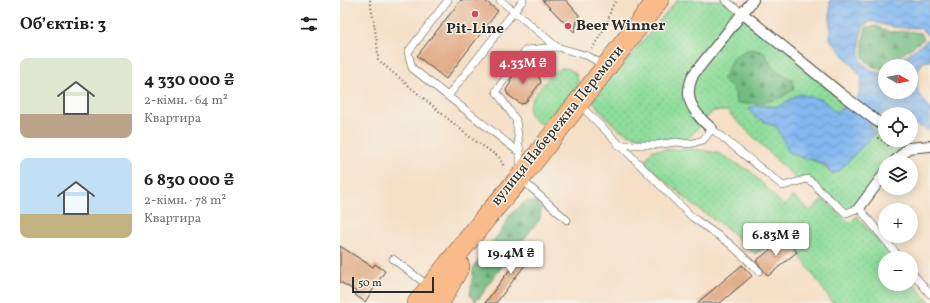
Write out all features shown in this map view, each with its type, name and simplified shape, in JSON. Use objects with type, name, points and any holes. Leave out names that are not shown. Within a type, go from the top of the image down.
[{"type":"main road","name":"вулиця Набережна Перемоги","points":[[429,298],[488,215],[512,172],[578,104],[658,0]]},
{"type":"street","points":[[712,129],[703,122],[697,114],[688,96],[689,86],[693,75],[753,0]]},
{"type":"street","points":[[742,13],[878,124]]},
{"type":"street","points":[[918,145],[930,146]]},
{"type":"street","points":[[859,208],[878,182]]},
{"type":"lane","points":[[448,0],[408,52],[412,68],[520,153]]},
{"type":"lane","points":[[501,0],[557,47]]},
{"type":"lane","points":[[448,96],[523,0]]},
{"type":"lane","points":[[725,0],[742,13]]},
{"type":"lane","points":[[567,220],[512,172],[520,153],[516,120],[496,91],[526,50],[557,47],[588,56],[607,66]]},
{"type":"lane","points":[[578,104],[692,217],[730,244],[759,271]]},
{"type":"lane","points":[[618,145],[655,145],[676,142],[690,144],[703,140],[712,129],[783,186],[807,178],[846,213],[859,208],[894,251]]},
{"type":"lane","points":[[393,259],[429,298]]},
{"type":"lane","points":[[918,279],[930,294]]},
{"type":"path","points":[[370,0],[378,46],[378,60],[471,138],[499,157],[512,172]]},
{"type":"path","points":[[588,56],[607,24],[611,9],[616,0]]},
{"type":"green space","points":[[677,0],[725,0],[853,103],[835,112],[823,100],[799,95],[778,107],[756,105],[755,117],[777,127],[801,158],[817,162],[831,173],[838,172],[875,132],[869,127],[875,120],[878,122],[878,147],[908,148],[901,155],[878,155],[878,182],[859,208],[846,213],[815,184],[796,179],[727,111],[713,111],[687,140],[653,139],[627,134],[620,130],[592,101]]},
{"type":"green space","points":[[876,26],[890,32],[907,31],[921,33],[924,39],[895,59],[878,59],[878,68],[874,68],[863,58],[863,40],[866,27]]},
{"type":"green space","points":[[750,49],[764,52],[769,63],[775,70],[792,79],[794,89],[787,94],[766,102],[736,103],[735,92],[723,80],[733,57]]},
{"type":"green space","points":[[561,68],[569,69],[574,72],[577,78],[578,86],[556,118],[549,123],[541,124],[531,116],[529,112],[530,104],[542,86],[557,70]]},
{"type":"green space","points":[[693,149],[718,153],[750,171],[784,206],[793,196],[810,211],[823,199],[850,223],[857,216],[886,251],[878,251],[878,291],[918,291],[918,289],[930,303],[833,303],[785,236],[755,254],[728,229],[696,207],[644,163],[652,150]]},
{"type":"green space","points":[[526,201],[537,202],[541,209],[540,219],[489,283],[481,296],[475,301],[470,295],[474,266],[489,245],[501,232],[510,215]]},
{"type":"water","points":[[830,0],[930,0],[930,38],[920,28],[895,27],[872,21],[864,25],[860,38],[860,60],[873,72],[878,72],[878,99],[918,99],[918,93],[930,108],[930,131],[918,126],[918,107],[878,107],[878,117],[869,127],[876,132],[838,172],[831,173],[825,165],[812,159],[801,158],[788,151],[777,127],[755,117],[749,109],[756,105],[778,107],[799,94],[823,100],[835,112],[856,102],[860,91],[862,77],[830,39]]},
{"type":"water","points":[[930,38],[930,61],[923,62],[918,71],[918,59],[901,59]]},
{"type":"building","points":[[461,0],[484,0],[498,11],[446,79],[417,56]]},
{"type":"building","points":[[542,0],[566,0],[579,15],[574,32]]},
{"type":"building","points":[[500,63],[507,67],[502,75],[495,70],[497,65]]},
{"type":"building","points":[[523,67],[527,68],[539,77],[541,82],[525,103],[521,104],[508,95],[506,90],[515,73],[516,74]]},
{"type":"building","points":[[785,238],[797,252],[768,276],[756,261]]},
{"type":"building","points":[[340,246],[373,267],[375,264],[385,271],[365,302],[355,295],[357,292],[340,282]]},
{"type":"building","points":[[527,246],[535,252],[496,303],[485,303]]},
{"type":"building","points":[[742,265],[752,276],[720,303],[697,303]]},
{"type":"place","name":"Pit-Line","points":[[475,14]]},
{"type":"place","name":"Beer Winner","points":[[568,26]]}]
